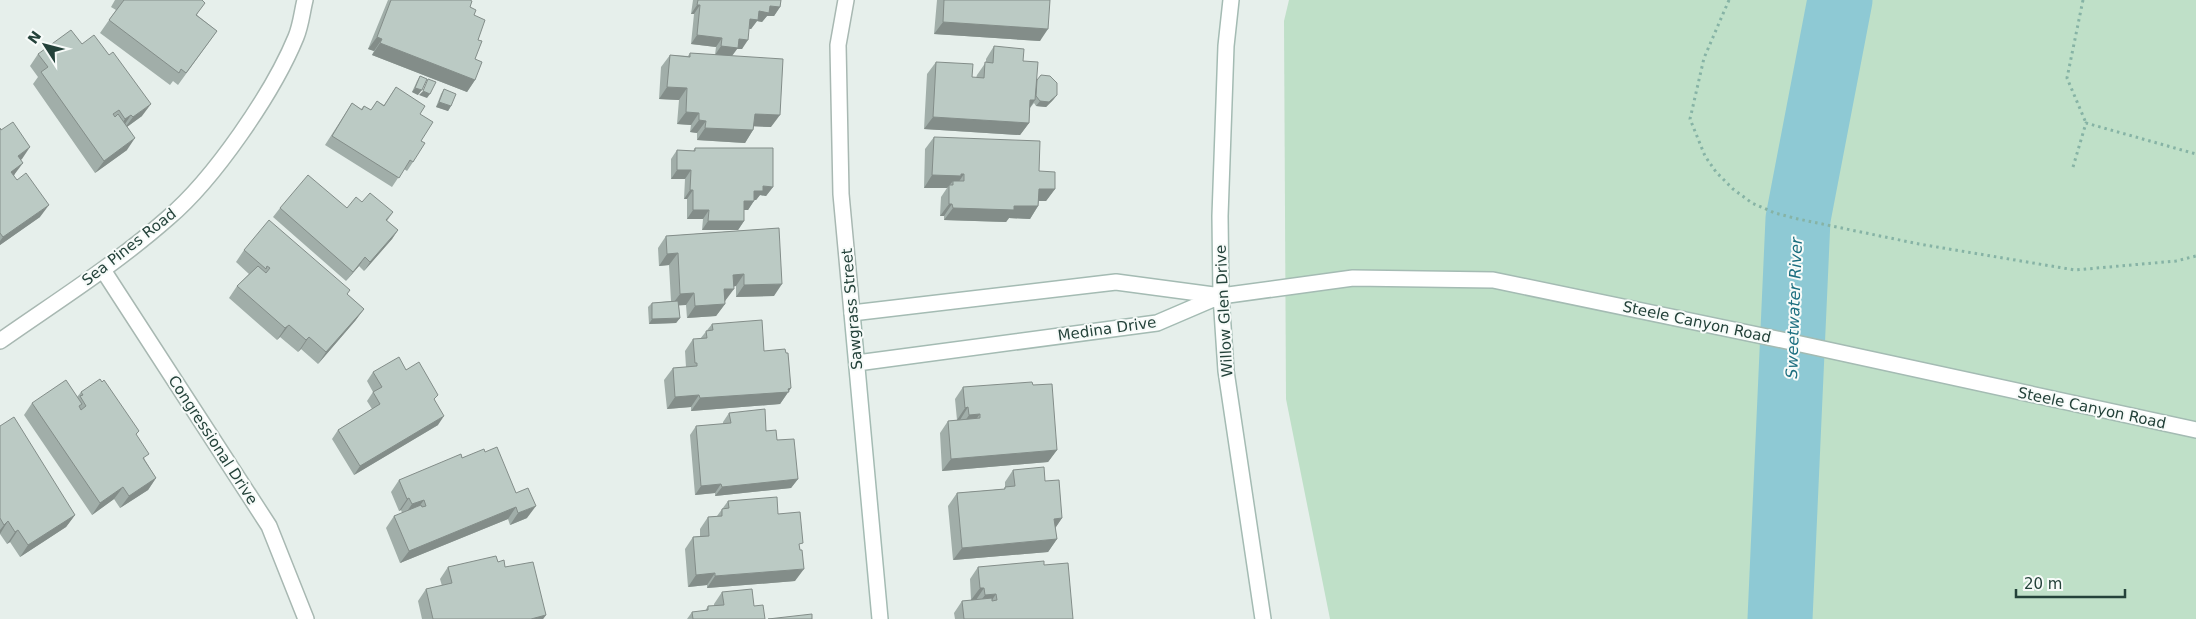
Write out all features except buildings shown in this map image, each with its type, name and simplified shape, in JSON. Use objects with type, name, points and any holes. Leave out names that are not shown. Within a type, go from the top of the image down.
[{"type":"street","name":"Sea Pines Road","points":[[0,341],[103,270],[170,217],[209,175],[243,130],[272,84],[296,36],[305,0]]},
{"type":"street","name":"Sawgrass Street","points":[[846,0],[838,55],[841,194],[880,619]]},
{"type":"street","name":"Willow Glen Drive","points":[[1231,0],[1225,66],[1220,216],[1221,296],[1226,370],[1263,619]]},
{"type":"street","name":"Congressional Drive","points":[[103,270],[268,526],[306,619]]},
{"type":"street","name":"Steele Canyon Road","points":[[1221,296],[1353,278],[1493,280],[1782,340],[2196,430]]},
{"type":"street","points":[[852,313],[1116,282],[1221,296]]},
{"type":"street","name":"Medina Drive","points":[[857,363],[1157,323],[1221,296]]},
{"type":"path","points":[[1729,0],[1704,58],[1690,119],[1704,156],[1716,172],[1752,203],[1775,213],[1807,221],[1919,244],[2075,270],[2176,262],[2196,256]]},
{"type":"path","points":[[2073,168],[2086,122],[2067,78],[2083,0]]},
{"type":"path","points":[[2086,122],[2196,154]]},
{"type":"green space","points":[[1289,0],[2196,0],[2196,619],[1330,619],[1286,399],[1284,21]]},
{"type":"waterway","name":"Sweetwater River","points":[[1780,619],[1798,219],[1840,0]]}]
